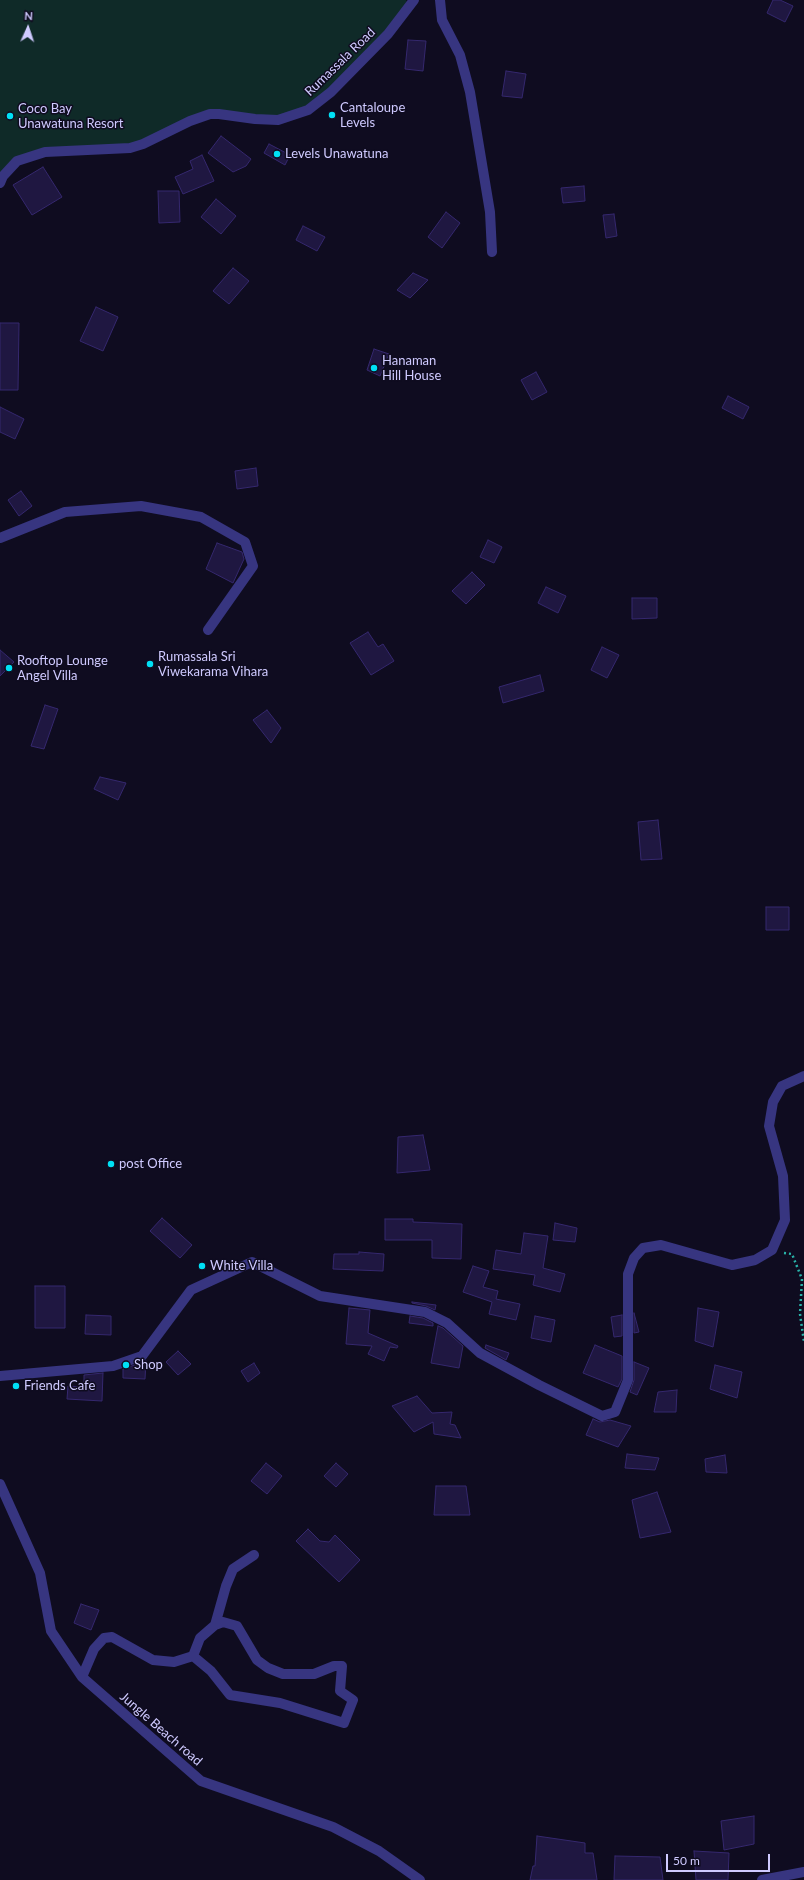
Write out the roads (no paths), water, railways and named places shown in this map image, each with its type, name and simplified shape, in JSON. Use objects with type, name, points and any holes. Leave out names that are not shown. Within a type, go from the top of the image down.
[{"type":"street","name":"Rumassala Road","points":[[0,183],[3,176],[17,161],[45,152],[130,148],[143,144],[190,121],[210,114],[278,120],[308,110],[331,92],[388,34],[414,0]]},
{"type":"street","points":[[440,0],[442,20],[460,55],[470,92],[490,212],[492,252]]},
{"type":"street","points":[[0,538],[65,512],[141,506],[201,517],[245,542],[253,566],[208,630]]},
{"type":"street","points":[[0,1376],[113,1366],[142,1356],[192,1290],[252,1262],[320,1296],[425,1312],[446,1323],[480,1353],[602,1416],[615,1412],[628,1380],[628,1274],[634,1258],[643,1248],[661,1245],[732,1265],[755,1260],[772,1250],[785,1220],[783,1176],[769,1126],[773,1102],[782,1086],[804,1076]]},
{"type":"street","name":"Jungle Beach road","points":[[0,1484],[40,1573],[52,1631],[82,1677],[201,1781],[333,1827],[379,1851],[420,1880]]},
{"type":"street","points":[[215,1625],[226,1586],[233,1569],[254,1556]]},
{"type":"street","points":[[223,1622],[237,1626],[257,1660],[268,1668],[283,1674],[314,1674],[334,1666],[342,1666],[340,1690],[353,1700],[344,1723],[280,1703],[230,1695],[211,1671],[193,1656],[200,1638],[215,1625],[223,1622]]},
{"type":"street","points":[[82,1677],[94,1649],[104,1638],[112,1637],[153,1660],[174,1662],[193,1656]]},
{"type":"street","points":[[762,1880],[804,1872]]},
{"type":"place","name":"Cantaloupe Levels","points":[[332,115]]},
{"type":"place","name":"Coco Bay Unawatuna Resort","points":[[10,116]]},
{"type":"place","name":"Levels Unawatuna","points":[[277,154]]},
{"type":"place","name":"Hanaman Hill House","points":[[374,368]]},
{"type":"place","name":"Rumassala Sri Viwekarama Vihara","points":[[150,664]]},
{"type":"place","name":"Rooftop Lounge Angel Villa","points":[[9,668]]},
{"type":"place","name":"post Office","points":[[111,1164]]},
{"type":"place","name":"White Villa","points":[[202,1266]]},
{"type":"place","name":"Shop","points":[[126,1365]]},
{"type":"place","name":"Friends Cafe","points":[[16,1386]]}]
